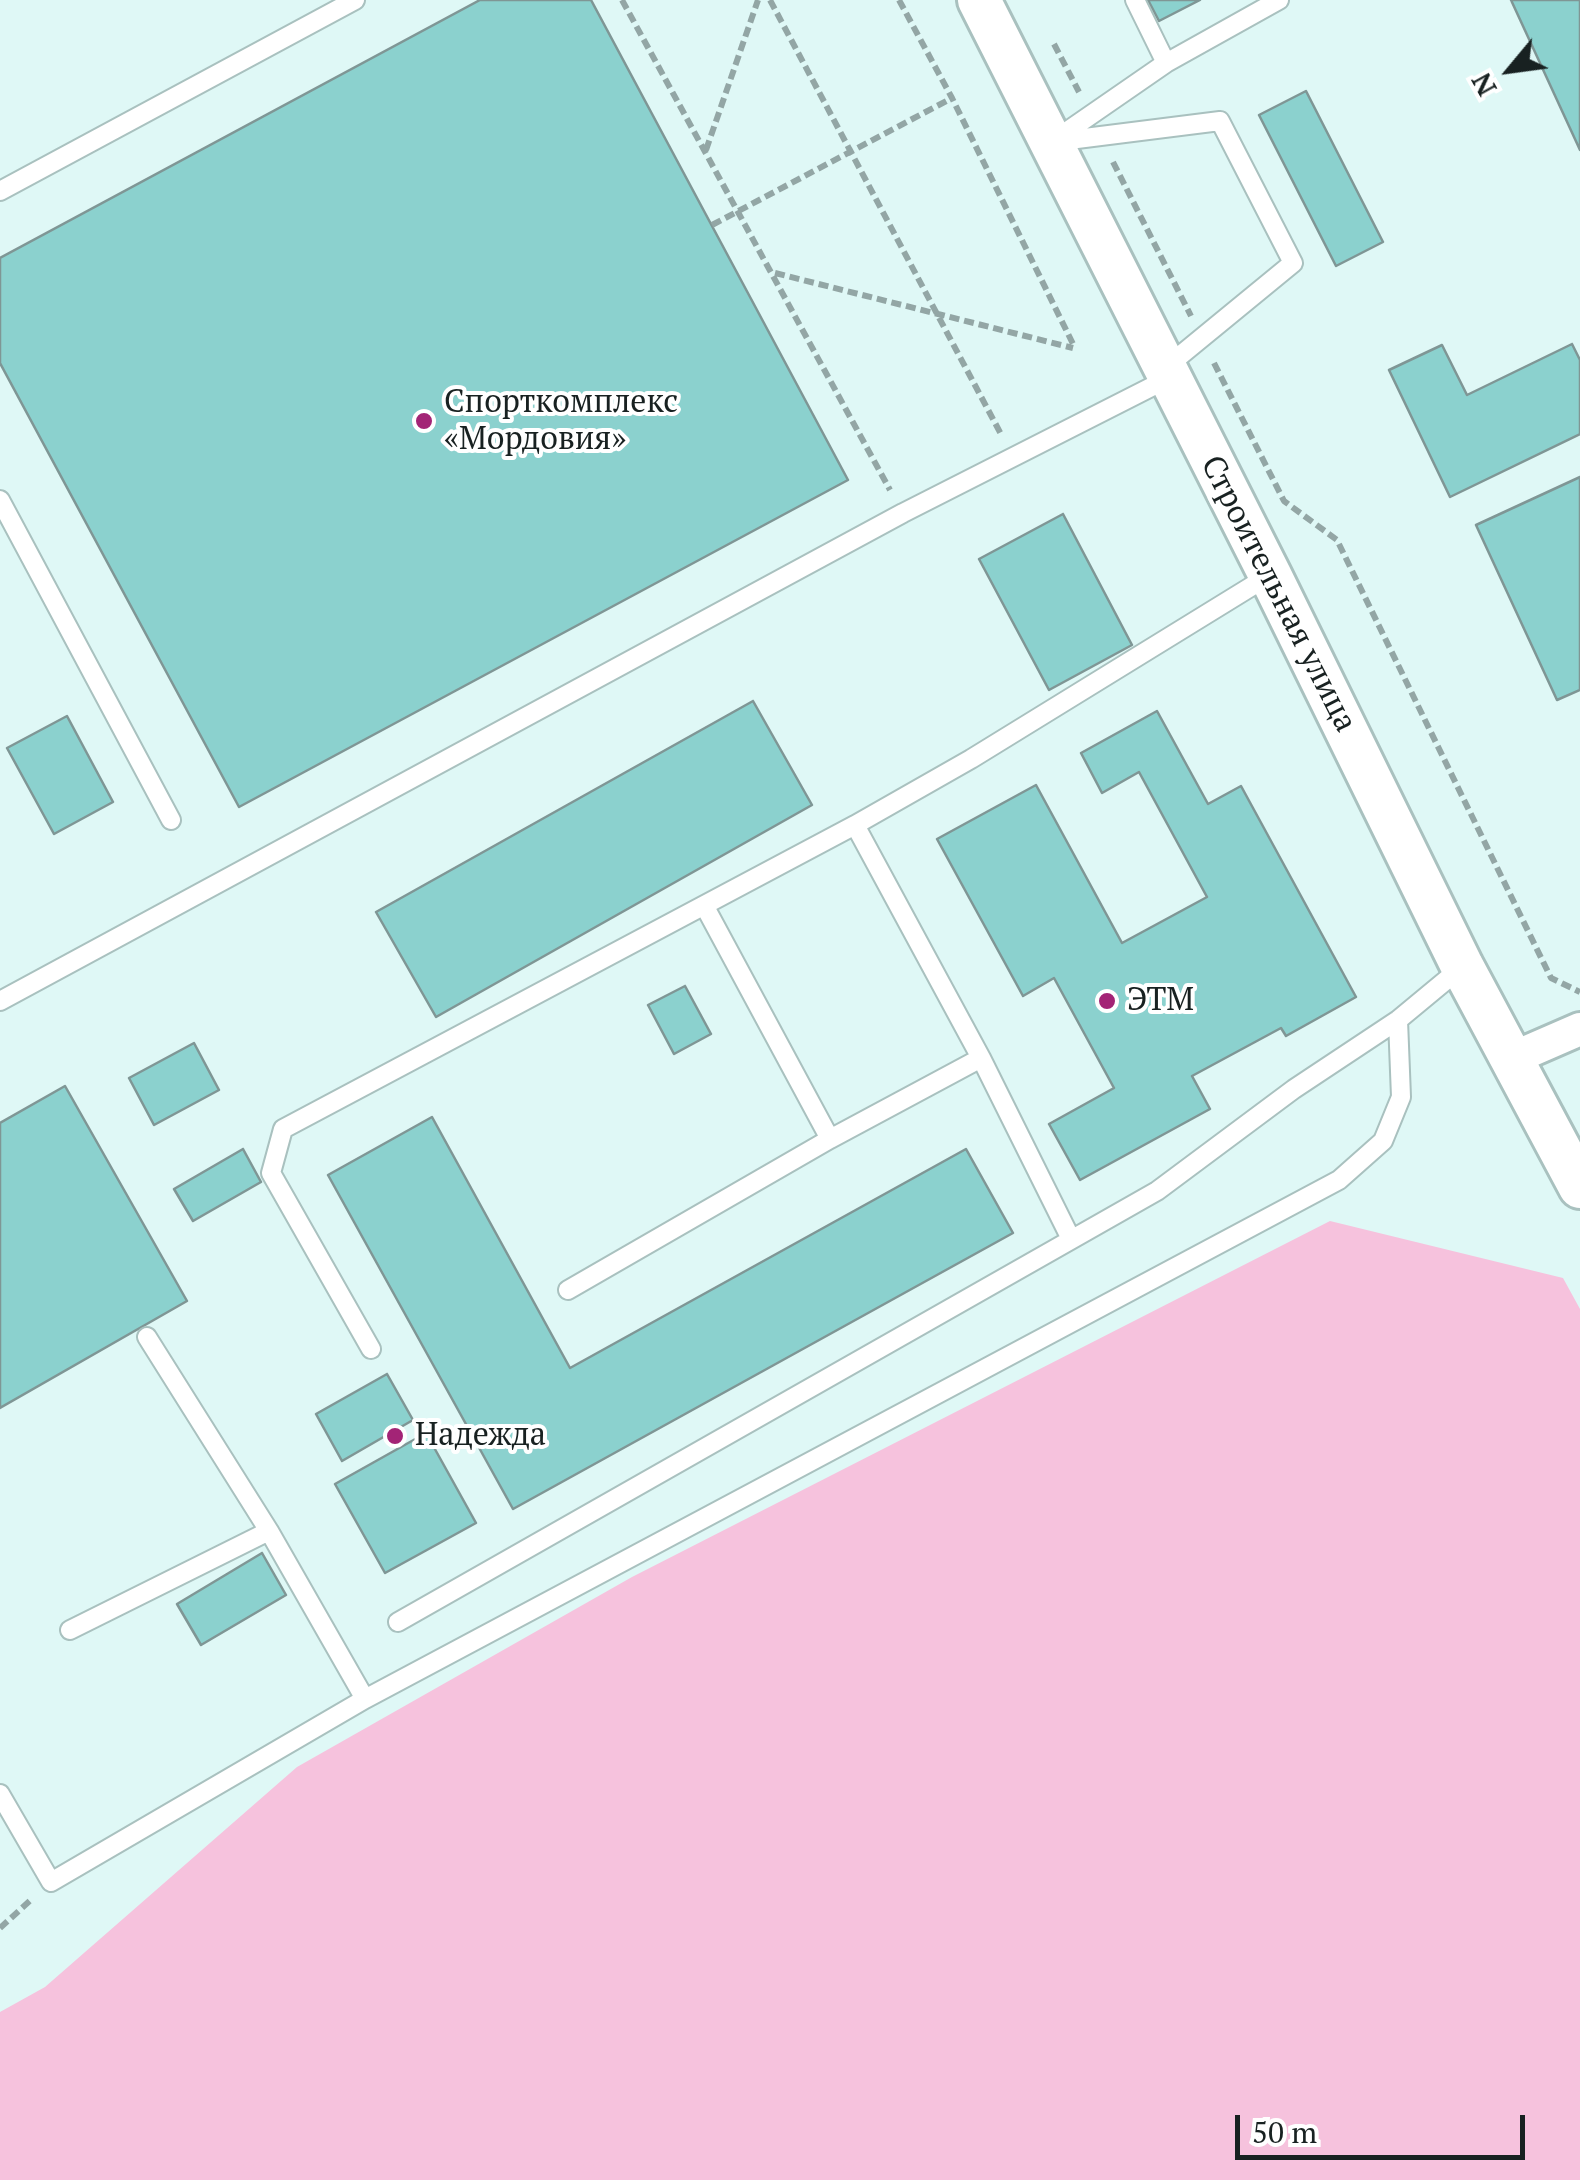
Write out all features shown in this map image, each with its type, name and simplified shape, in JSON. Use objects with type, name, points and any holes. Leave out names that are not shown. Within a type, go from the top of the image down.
[{"type":"street","name":"Строительная улица","points":[[980,0],[1462,966],[1580,1187]]},
{"type":"street","points":[[1511,1059],[1580,1029]]},
{"type":"lane","points":[[0,191],[355,0]]},
{"type":"lane","points":[[1134,0],[1166,63]]},
{"type":"lane","points":[[1051,142],[1166,63],[1279,0]]},
{"type":"lane","points":[[0,1001],[1167,373],[1202,338],[1293,263],[1220,120],[1051,142]]},
{"type":"lane","points":[[0,500],[171,820]]},
{"type":"lane","points":[[371,1348],[271,1173],[284,1129],[855,825],[972,759],[1270,575]]},
{"type":"lane","points":[[855,825],[981,1058],[1071,1239]]},
{"type":"lane","points":[[705,907],[830,1139]]},
{"type":"lane","points":[[398,1622],[1157,1191],[1294,1089],[1398,1020],[1462,966]]},
{"type":"lane","points":[[0,1794],[50,1882],[365,1699],[1339,1180],[1384,1141],[1401,1097],[1398,1020]]},
{"type":"lane","points":[[568,1290],[830,1139],[981,1058]]},
{"type":"lane","points":[[147,1337],[269,1531],[365,1699]]},
{"type":"lane","points":[[70,1630],[269,1531]]},
{"type":"path","points":[[622,0],[903,513]]},
{"type":"path","points":[[706,151],[758,0]]},
{"type":"path","points":[[770,0],[1012,455]]},
{"type":"path","points":[[774,273],[1075,348],[952,98],[899,0]]},
{"type":"path","points":[[1054,44],[1090,116]]},
{"type":"path","points":[[712,226],[952,98]]},
{"type":"path","points":[[1100,136],[1284,501],[1337,540],[1551,978],[1580,992]]},
{"type":"path","points":[[0,1928],[50,1882]]},
{"type":"shaded area","points":[[1330,1221],[1563,1278],[1580,1309],[1580,2180],[0,2180],[0,2012],[45,1987],[297,1767],[632,1577]]},
{"type":"building","name":"Спорткомплекс «Мордовия»","points":[[480,0],[591,0],[848,480],[239,807],[0,363],[0,258]]},
{"type":"building","points":[[1148,0],[1200,0],[1159,21]]},
{"type":"building","points":[[1511,0],[1580,0],[1580,150]]},
{"type":"building","points":[[1306,91],[1383,242],[1336,266],[1259,115]]},
{"type":"building","points":[[1572,344],[1580,360],[1580,434],[1450,497],[1389,370],[1442,345],[1467,395]]},
{"type":"building","points":[[1580,477],[1580,690],[1557,700],[1476,525]]},
{"type":"building","points":[[1063,514],[1132,645],[1049,690],[979,559]]},
{"type":"building","points":[[753,701],[812,805],[436,1017],[376,912]]},
{"type":"building","points":[[1157,711],[1208,804],[1241,786],[1356,997],[1286,1036],[1281,1028],[1192,1076],[1210,1109],[1080,1180],[1049,1124],[1114,1088],[1054,978],[1023,996],[937,839],[1036,785],[1122,943],[1207,897],[1139,772],[1102,793],[1081,753]]},
{"type":"building","points":[[67,716],[113,802],[54,834],[7,748]]},
{"type":"building","points":[[685,986],[711,1034],[674,1054],[648,1005]]},
{"type":"building","points":[[194,1043],[219,1090],[154,1125],[129,1078]]},
{"type":"building","points":[[65,1086],[187,1301],[0,1408],[0,1123]]},
{"type":"building","points":[[432,1117],[570,1368],[966,1149],[1013,1233],[513,1509],[328,1175]]},
{"type":"building","points":[[243,1149],[261,1182],[193,1221],[174,1189]]},
{"type":"building","points":[[387,1374],[413,1420],[342,1461],[316,1414]]},
{"type":"building","points":[[426,1433],[476,1523],[385,1573],[335,1484]]},
{"type":"building","points":[[262,1553],[286,1595],[201,1645],[177,1604]]},
{"type":"place","name":"Спорткомплекс «Мордовия»","points":[[424,421]]},
{"type":"place","name":"ЭТМ","points":[[1107,1001]]},
{"type":"place","name":"Надежда","points":[[395,1436]]}]
